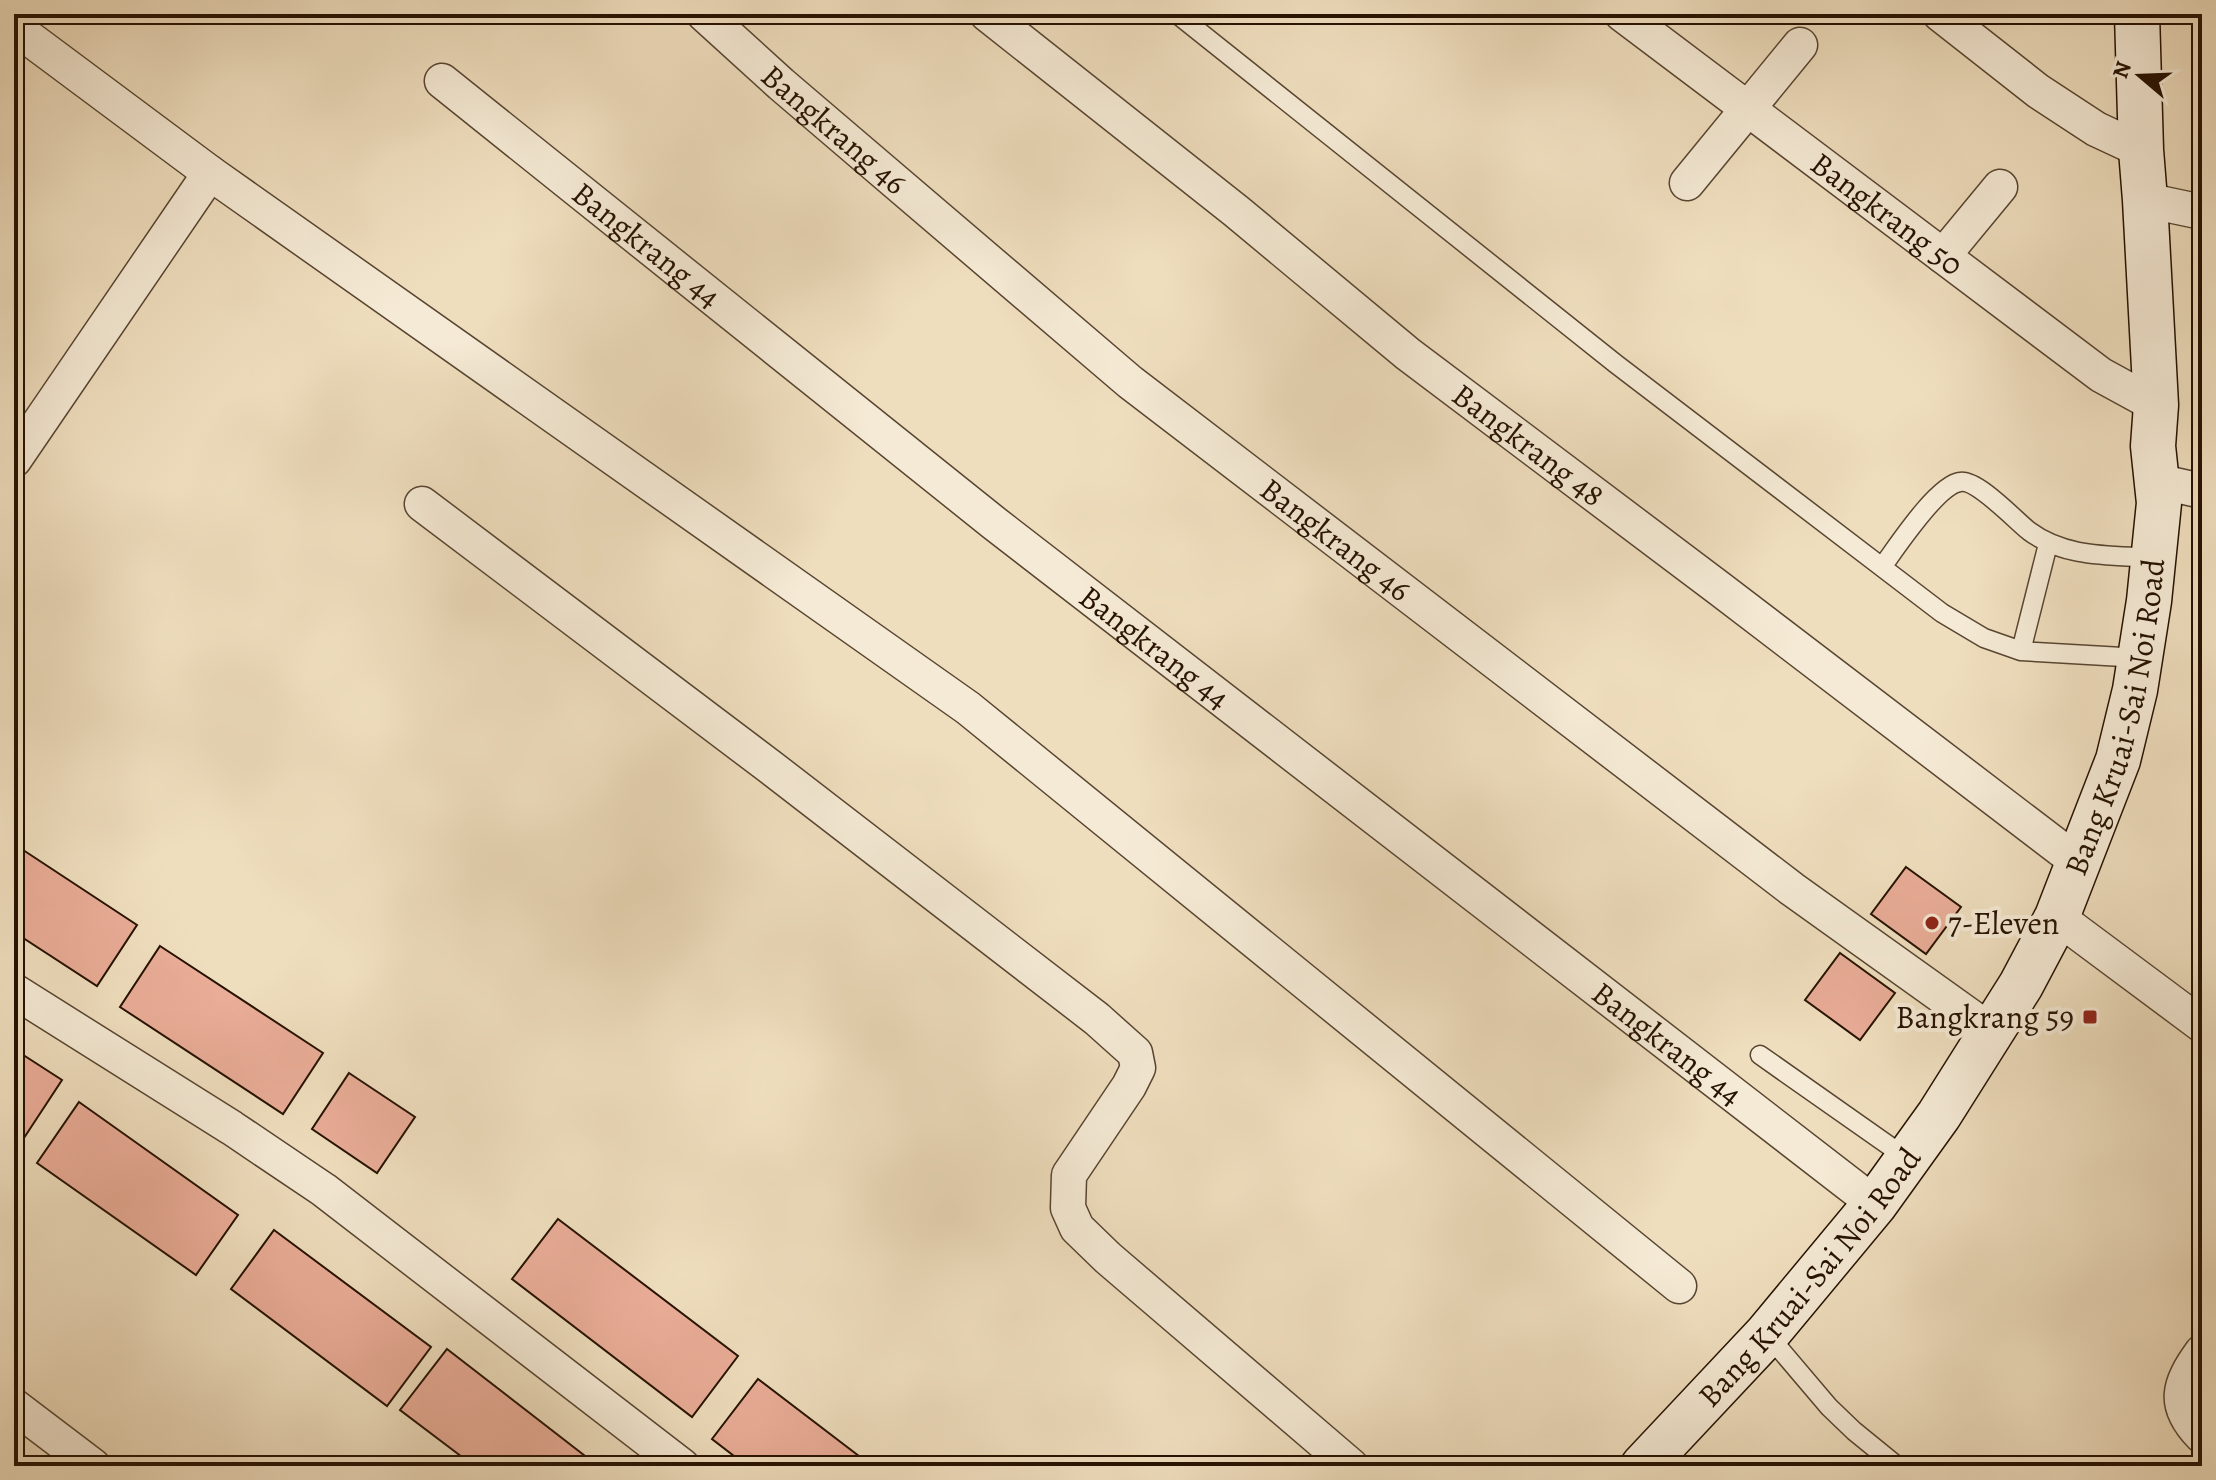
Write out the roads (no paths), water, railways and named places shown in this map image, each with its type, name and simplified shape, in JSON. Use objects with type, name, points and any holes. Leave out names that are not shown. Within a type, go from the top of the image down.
[{"type":"main road","name":"Bang Kruai-Sai Noi Road","points":[[1643,1466],[1767,1334],[1875,1204],[1939,1115],[1992,1032],[2057,917],[2118,760],[2135,690],[2159,503],[2153,446],[2156,405],[2141,150],[2137,14]]},
{"type":"street","name":"Bangkrang 46","points":[[704,14],[781,84],[1130,382],[1792,889],[1992,1032]]},
{"type":"street","name":"Bangkrang 48","points":[[987,14],[1236,211],[1408,354],[2079,863]]},
{"type":"street","name":"Bangkrang 50","points":[[1622,14],[2101,375],[2156,405]]},
{"type":"street","points":[[1940,14],[2038,91],[2096,129],[2141,150]]},
{"type":"street","points":[[18,38],[968,708],[1679,1286]]},
{"type":"street","points":[[1687,183],[1800,45]]},
{"type":"street","name":"Bangkrang 44","points":[[442,81],[994,523],[1875,1204]]},
{"type":"street","points":[[14,460],[210,173]]},
{"type":"street","points":[[1943,256],[2000,187]]},
{"type":"street","points":[[2145,200],[2202,212]]},
{"type":"street","points":[[2157,481],[2202,491]]},
{"type":"street","points":[[422,504],[820,805],[1097,1019],[1135,1053],[1138,1068],[1129,1086],[1069,1175],[1068,1208],[1077,1228],[1351,1466]]},
{"type":"street","points":[[2057,917],[2202,1025]]},
{"type":"street","points":[[14,991],[232,1128],[324,1190],[682,1466]]},
{"type":"street","points":[[2202,1352],[2182,1383],[2183,1410],[2202,1436]]},
{"type":"street","points":[[14,1406],[93,1466]]},
{"type":"lane","points":[[1177,14],[1616,364],[1952,619],[1984,638],[2021,651],[2140,658]]},
{"type":"lane","points":[[1882,567],[1932,501],[1960,481],[1970,483],[2048,544],[2087,554],[2153,558]]},
{"type":"lane","points":[[2021,651],[2048,544]]},
{"type":"lane","points":[[1760,1055],[1908,1159]]},
{"type":"lane","points":[[1767,1334],[1829,1407],[1897,1466]]},
{"type":"place","name":"7-Eleven","points":[[1932,923]]},
{"type":"place","name":"Bangkrang 59","points":[[2090,1017]]}]
